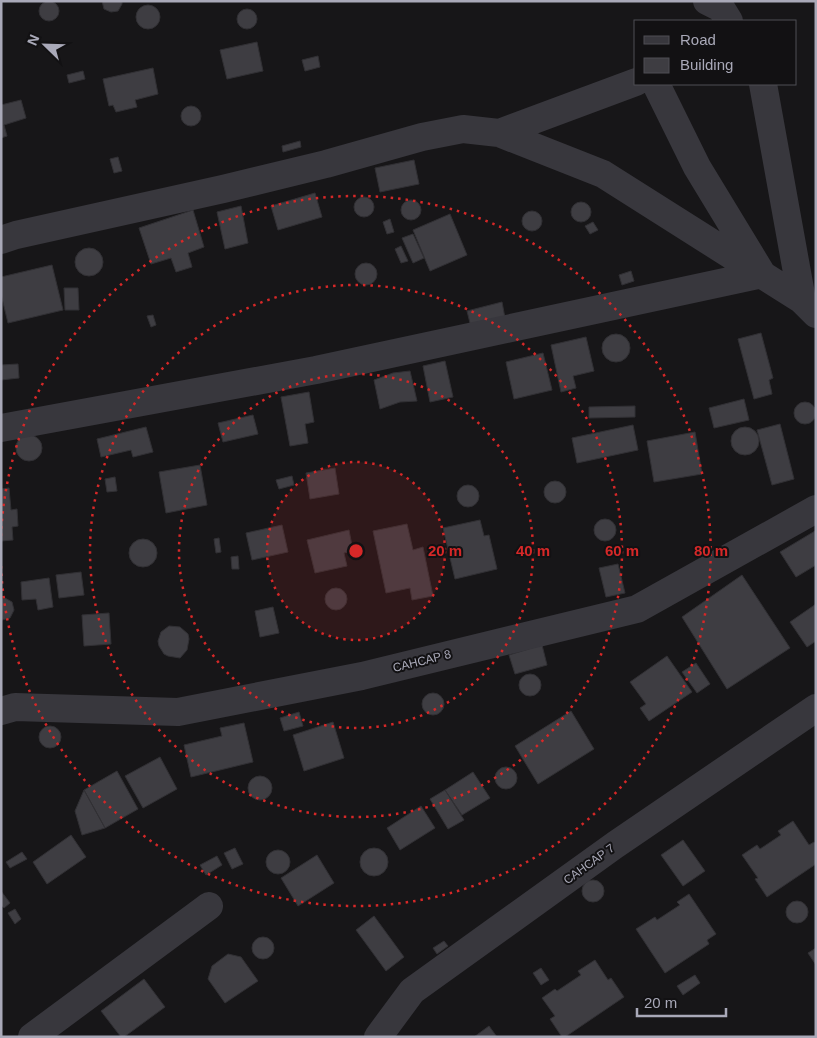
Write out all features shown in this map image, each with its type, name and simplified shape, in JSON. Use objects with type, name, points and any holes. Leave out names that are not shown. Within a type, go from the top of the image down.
[{"type":"street","points":[[707,1],[721,8],[728,20]]},
{"type":"street","points":[[499,133],[634,83]]},
{"type":"street","points":[[656,85],[697,167],[762,274]]},
{"type":"street","points":[[763,85],[811,300]]},
{"type":"street","points":[[1,240],[16,235],[232,187],[326,164],[422,137],[463,129],[499,133],[603,174],[762,274],[811,300]]},
{"type":"street","points":[[1,428],[316,370],[762,274]]},
{"type":"street","name":"САНСАР 8","points":[[1,711],[15,707],[178,712],[362,676],[637,609],[816,509]]},
{"type":"street","name":"САНСАР 7","points":[[378,1037],[412,991],[615,845],[816,708]]},
{"type":"street","points":[[32,1037],[209,906]]},
{"type":"building","points":[[49,1],[56,4],[59,11],[56,18],[49,21],[42,18],[39,11],[42,4]]},
{"type":"building","points":[[102,1],[122,1],[122,4],[118,11],[111,12],[104,9]]},
{"type":"building","points":[[148,5],[157,8],[160,17],[157,26],[148,29],[139,26],[136,17],[139,8]]},
{"type":"building","points":[[247,9],[254,12],[257,19],[254,26],[247,29],[240,26],[237,19],[240,12]]},
{"type":"building","points":[[257,42],[263,71],[227,79],[220,50]]},
{"type":"building","points":[[318,56],[320,67],[305,71],[302,60]]},
{"type":"building","points":[[153,68],[158,94],[135,100],[137,107],[116,112],[113,105],[109,106],[103,79]]},
{"type":"building","points":[[83,71],[85,79],[69,83],[67,75]]},
{"type":"building","points":[[21,100],[26,118],[4,125],[7,136],[1,138],[1,105]]},
{"type":"building","points":[[191,106],[198,109],[201,116],[198,123],[191,126],[184,123],[181,116],[184,109]]},
{"type":"building","points":[[300,141],[301,147],[283,152],[282,146]]},
{"type":"building","points":[[118,157],[122,171],[114,173],[110,159]]},
{"type":"building","points":[[414,160],[419,184],[380,192],[375,168]]},
{"type":"building","points":[[315,193],[322,217],[278,230],[271,206]]},
{"type":"building","points":[[364,197],[371,200],[374,207],[371,214],[364,217],[357,214],[354,207],[357,200]]},
{"type":"building","points":[[411,200],[418,203],[421,210],[418,217],[411,220],[404,217],[401,210],[404,203]]},
{"type":"building","points":[[581,202],[588,205],[591,212],[588,219],[581,222],[574,219],[571,212],[574,205]]},
{"type":"building","points":[[241,206],[248,243],[225,249],[217,212]]},
{"type":"building","points":[[193,210],[204,247],[188,253],[192,267],[176,272],[171,258],[151,264],[139,228]]},
{"type":"building","points":[[532,211],[539,214],[542,221],[539,228],[532,231],[525,228],[522,221],[525,214]]},
{"type":"building","points":[[450,214],[467,255],[430,271],[413,230]]},
{"type":"building","points":[[390,219],[394,232],[387,234],[383,222]]},
{"type":"building","points":[[593,222],[598,230],[590,234],[585,226]]},
{"type":"building","points":[[413,234],[424,258],[413,263],[402,238]]},
{"type":"building","points":[[401,246],[408,261],[401,263],[395,249]]},
{"type":"building","points":[[89,248],[99,252],[103,262],[99,272],[89,276],[79,272],[75,262],[79,252]]},
{"type":"building","points":[[366,263],[374,266],[377,274],[374,282],[366,285],[358,282],[355,274],[358,266]]},
{"type":"building","points":[[52,265],[63,310],[8,323],[1,294],[1,277]]},
{"type":"building","points":[[631,271],[634,281],[622,285],[619,275]]},
{"type":"building","points":[[64,288],[78,288],[79,310],[65,310]]},
{"type":"building","points":[[502,302],[505,318],[471,327],[467,311]]},
{"type":"building","points":[[153,315],[156,325],[151,327],[147,316]]},
{"type":"building","points":[[761,333],[773,378],[769,380],[772,394],[754,399],[738,339]]},
{"type":"building","points":[[616,334],[626,338],[630,348],[626,358],[616,362],[606,358],[602,348],[606,338]]},
{"type":"building","points":[[586,337],[594,371],[573,376],[576,388],[561,392],[551,345]]},
{"type":"building","points":[[543,353],[552,390],[514,399],[506,362]]},
{"type":"building","points":[[445,361],[453,397],[430,402],[423,366]]},
{"type":"building","points":[[18,364],[19,378],[1,380],[1,365]]},
{"type":"building","points":[[410,371],[417,401],[400,402],[380,409],[374,380],[393,373]]},
{"type":"building","points":[[309,392],[314,422],[305,424],[308,443],[290,446],[281,397]]},
{"type":"building","points":[[744,399],[749,420],[714,428],[709,408]]},
{"type":"building","points":[[805,402],[813,405],[816,413],[813,421],[805,424],[797,421],[794,413],[797,405]]},
{"type":"building","points":[[635,406],[635,417],[589,418],[589,407]]},
{"type":"building","points":[[253,415],[258,434],[223,442],[218,423]]},
{"type":"building","points":[[780,424],[794,479],[772,485],[757,430]]},
{"type":"building","points":[[633,425],[638,450],[577,463],[572,438]]},
{"type":"building","points":[[146,427],[153,452],[133,457],[131,450],[101,457],[97,439]]},
{"type":"building","points":[[745,427],[755,431],[759,441],[755,451],[745,455],[735,451],[731,441],[735,431]]},
{"type":"building","points":[[695,432],[702,474],[654,482],[647,441]]},
{"type":"building","points":[[29,435],[38,439],[42,448],[38,457],[29,461],[20,457],[16,448],[20,439]]},
{"type":"building","points":[[200,465],[207,505],[166,513],[159,472]]},
{"type":"building","points":[[335,468],[339,494],[310,499],[306,473]]},
{"type":"building","points":[[292,476],[294,485],[279,489],[276,480]]},
{"type":"building","points":[[115,477],[117,491],[107,492],[105,479]]},
{"type":"building","points":[[555,481],[563,484],[566,492],[563,500],[555,503],[547,500],[544,492],[547,484]]},
{"type":"building","points":[[468,485],[476,488],[479,496],[476,504],[468,507],[460,504],[457,496],[460,488]]},
{"type":"building","points":[[9,488],[11,510],[17,509],[18,526],[12,527],[13,540],[1,541],[1,489]]},
{"type":"building","points":[[605,519],[613,522],[616,530],[613,538],[605,541],[597,538],[594,530],[597,522]]},
{"type":"building","points":[[480,520],[484,536],[489,535],[497,569],[455,579],[443,528]]},
{"type":"building","points":[[407,524],[413,550],[423,547],[433,596],[412,600],[410,588],[386,593],[373,531]]},
{"type":"building","points":[[282,525],[288,552],[252,560],[246,533]]},
{"type":"building","points":[[349,530],[353,551],[344,553],[347,566],[315,573],[307,540]]},
{"type":"building","points":[[815,531],[816,565],[796,577],[780,552]]},
{"type":"building","points":[[219,538],[221,552],[216,553],[214,539]]},
{"type":"building","points":[[143,539],[153,543],[157,553],[153,563],[143,567],[133,563],[129,553],[133,543]]},
{"type":"building","points":[[238,556],[239,569],[232,569],[231,557]]},
{"type":"building","points":[[618,564],[625,593],[606,597],[599,568]]},
{"type":"building","points":[[81,572],[84,595],[59,598],[56,575]]},
{"type":"building","points":[[742,575],[790,648],[727,689],[682,617]]},
{"type":"building","points":[[49,578],[53,607],[38,610],[36,599],[22,600],[21,582]]},
{"type":"building","points":[[336,588],[344,591],[347,599],[344,607],[336,610],[328,607],[325,599],[328,591]]},
{"type":"building","points":[[5,598],[12,602],[14,610],[10,618],[2,620],[1,599]]},
{"type":"building","points":[[816,604],[816,641],[807,647],[790,622]]},
{"type":"building","points":[[273,607],[279,633],[260,637],[255,611]]},
{"type":"building","points":[[109,613],[111,644],[84,646],[82,615]]},
{"type":"building","points":[[169,626],[180,627],[188,634],[187,650],[180,658],[164,654],[159,646],[158,641],[161,632]]},
{"type":"building","points":[[542,645],[547,665],[515,674],[509,655]]},
{"type":"building","points":[[667,656],[692,692],[649,721],[640,708],[646,704],[630,682]]},
{"type":"building","points":[[696,663],[710,684],[697,693],[682,672]]},
{"type":"building","points":[[530,674],[538,677],[541,685],[538,693],[530,696],[522,693],[519,685],[522,677]]},
{"type":"building","points":[[433,693],[441,696],[444,704],[441,712],[433,715],[425,712],[422,704],[425,696]]},
{"type":"building","points":[[571,711],[594,749],[538,784],[515,746]]},
{"type":"building","points":[[299,712],[303,726],[284,731],[280,718]]},
{"type":"building","points":[[333,722],[344,758],[304,771],[293,735]]},
{"type":"building","points":[[244,723],[253,762],[191,777],[184,745],[222,736],[220,728]]},
{"type":"building","points":[[50,726],[58,729],[61,737],[58,745],[50,748],[42,745],[39,737],[42,729]]},
{"type":"building","points":[[160,757],[177,789],[143,808],[125,776]]},
{"type":"building","points":[[506,767],[514,770],[517,778],[514,786],[506,789],[498,786],[495,778],[498,770]]},
{"type":"building","points":[[117,771],[138,809],[105,828],[84,790]]},
{"type":"building","points":[[473,772],[490,798],[462,815],[445,790]]},
{"type":"building","points":[[260,776],[265,777],[271,783],[271,793],[265,799],[260,800],[255,799],[249,793],[248,788],[249,783],[255,777]]},
{"type":"building","points":[[84,790],[105,828],[82,835],[75,811]]},
{"type":"building","points":[[445,790],[464,820],[448,829],[430,799]]},
{"type":"building","points":[[421,806],[435,828],[400,850],[387,828]]},
{"type":"building","points":[[793,821],[809,845],[814,842],[816,844],[816,864],[767,897],[755,879],[758,878],[742,855],[757,845],[760,849],[781,835],[778,831]]},
{"type":"building","points":[[71,835],[86,857],[47,884],[33,862]]},
{"type":"building","points":[[683,840],[705,871],[683,886],[661,855]]},
{"type":"building","points":[[235,848],[243,864],[232,869],[224,853]]},
{"type":"building","points":[[374,848],[384,852],[388,862],[384,872],[374,876],[364,872],[360,862],[364,852]]},
{"type":"building","points":[[278,850],[287,853],[290,862],[287,871],[278,874],[269,871],[266,862],[269,853]]},
{"type":"building","points":[[22,852],[27,859],[10,868],[6,862]]},
{"type":"building","points":[[317,855],[334,883],[298,906],[281,878]]},
{"type":"building","points":[[217,856],[222,865],[206,875],[200,865]]},
{"type":"building","points":[[593,880],[601,883],[604,891],[601,899],[593,902],[585,899],[582,891],[585,883]]},
{"type":"building","points":[[1,891],[10,903],[4,908],[1,905]]},
{"type":"building","points":[[689,894],[716,934],[707,940],[709,944],[665,973],[636,929],[655,917],[657,920],[680,905],[677,902]]},
{"type":"building","points":[[797,901],[805,904],[808,912],[805,920],[797,923],[789,920],[786,912],[789,904]]},
{"type":"building","points":[[15,909],[21,919],[15,924],[8,913]]},
{"type":"building","points":[[374,916],[404,957],[386,971],[356,930]]},
{"type":"building","points":[[263,937],[271,940],[274,948],[271,956],[263,959],[255,956],[252,948],[255,940]]},
{"type":"building","points":[[444,941],[448,946],[437,954],[433,948]]},
{"type":"building","points":[[816,948],[816,965],[808,953]]},
{"type":"building","points":[[228,954],[241,957],[258,981],[225,1003],[208,979],[212,966]]},
{"type":"building","points":[[595,960],[608,980],[611,978],[624,997],[565,1037],[562,1037],[550,1019],[555,1016],[542,998],[555,989],[557,991],[581,975],[578,971]]},
{"type":"building","points":[[541,968],[549,980],[541,985],[533,973]]},
{"type":"building","points":[[695,975],[700,983],[683,995],[677,986]]},
{"type":"building","points":[[144,979],[165,1007],[124,1037],[121,1037],[101,1011]]},
{"type":"building","points":[[489,1026],[497,1037],[474,1037]]}]
